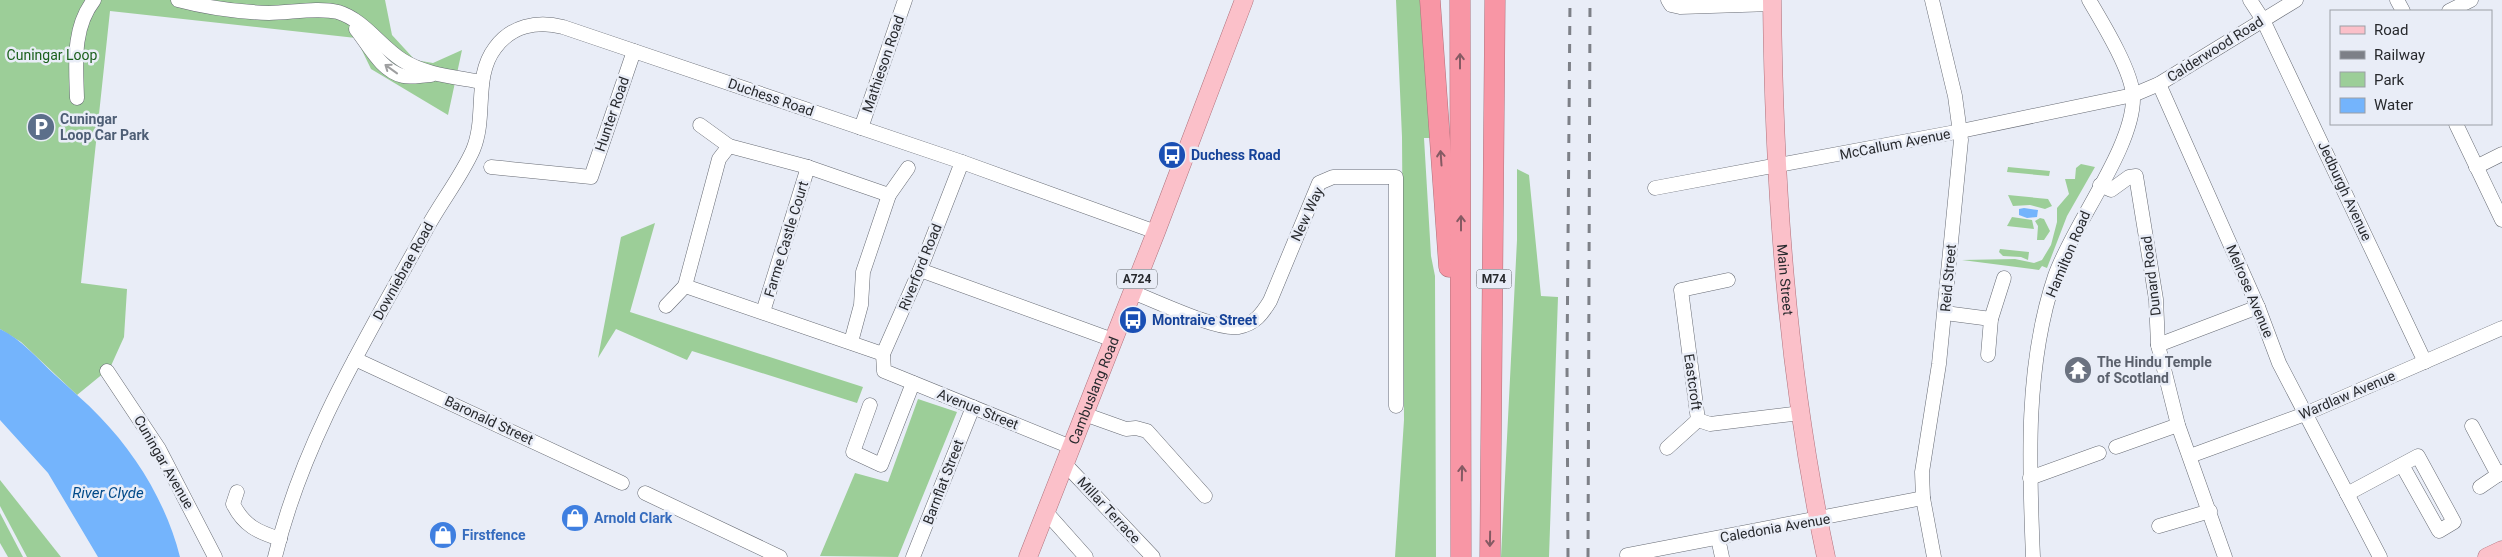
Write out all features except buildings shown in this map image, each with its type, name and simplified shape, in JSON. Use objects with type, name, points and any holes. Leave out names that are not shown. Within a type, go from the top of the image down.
[{"type":"highway","name":"M74","points":[[1430,0],[1462,433]]},
{"type":"highway","name":"M74","points":[[1460,0],[1461,557]]},
{"type":"highway","name":"M74","points":[[1490,557],[1495,0]]},
{"type":"highway","name":"M74","points":[[1490,506],[1508,308],[1509,0]]},
{"type":"main road","name":"Cambuslang Road","points":[[1028,557],[1156,232],[1244,0]]},
{"type":"main road","name":"Main Street","points":[[1772,2],[1777,167],[1787,306],[1801,413],[1818,520],[1826,557]]},
{"type":"main road","points":[[2488,557],[2502,550]]},
{"type":"street","points":[[77,98],[76,57],[79,30],[86,12],[94,0]]},
{"type":"street","points":[[178,0],[232,10],[268,12],[329,11],[345,15],[361,25],[400,59],[437,74],[482,82]]},
{"type":"street","name":"Mathieson Road","points":[[861,128],[905,0]]},
{"type":"street","points":[[1668,0],[1671,5],[1680,7],[1772,2]]},
{"type":"street","name":"Reid Street","points":[[1932,0],[1949,66],[1961,131],[1945,313],[1923,466],[1923,498],[1934,557]]},
{"type":"street","name":"Hamilton Road","points":[[2033,557],[2030,478],[2038,343],[2044,311],[2056,273],[2078,223],[2100,185],[2130,121],[2133,95],[2112,41],[2089,0]]},
{"type":"street","name":"Jedburgh Avenue","points":[[2250,0],[2263,20],[2425,362]]},
{"type":"street","name":"Calderwood Road","points":[[2133,95],[2159,84],[2296,0]]},
{"type":"street","points":[[2451,10],[2471,0]]},
{"type":"street","name":"Downiebrae Road","points":[[276,557],[280,540],[316,441],[355,359],[472,151],[479,127],[482,82],[492,52],[508,34],[528,25],[555,25]]},
{"type":"street","name":"Duchess Road","points":[[555,25],[962,162],[1156,232]]},
{"type":"street","name":"Hunter Road","points":[[490,167],[591,176],[634,51]]},
{"type":"street","name":"Melrose Avenue","points":[[2159,84],[2258,306],[2279,363],[2380,557]]},
{"type":"street","name":"McCallum Avenue","points":[[1655,188],[1777,167],[2133,95]]},
{"type":"street","name":"Farme Castle Court","points":[[700,125],[729,146],[808,166],[889,195]]},
{"type":"street","points":[[2456,125],[2502,220]]},
{"type":"street","points":[[666,306],[685,286],[718,159],[729,146]]},
{"type":"street","points":[[2476,167],[2502,154]]},
{"type":"street","name":"Riverford Road","points":[[884,371],[883,354],[920,270],[962,162]]},
{"type":"street","name":"Farme Castle Court","points":[[763,312],[808,166]]},
{"type":"street","points":[[851,342],[861,305],[863,272],[889,195],[908,168]]},
{"type":"street","name":"New Way","points":[[1132,292],[1217,325],[1238,328],[1252,322],[1259,318],[1270,301],[1319,183],[1333,177],[1396,176],[1396,406]]},
{"type":"street","name":"Dunard Road","points":[[2100,185],[2111,190],[2129,177],[2136,176],[2156,299],[2158,345],[2178,425],[2225,557]]},
{"type":"street","points":[[920,270],[1113,340]]},
{"type":"street","points":[[1988,355],[1991,319],[2004,278]]},
{"type":"street","name":"Eastcroft","points":[[1728,280],[1681,290],[1698,420],[1710,424],[1801,413]]},
{"type":"street","name":"Farme Castle Court","points":[[685,286],[883,354]]},
{"type":"street","points":[[2158,345],[2258,306]]},
{"type":"street","points":[[1945,313],[1991,319]]},
{"type":"street","name":"Wardlaw Avenue","points":[[2190,456],[2305,414],[2502,328]]},
{"type":"street","name":"Baronald Street","points":[[355,359],[622,483]]},
{"type":"street","name":"Cuningar Avenue","points":[[107,371],[158,449],[216,557]]},
{"type":"street","name":"Avenue Street","points":[[884,371],[973,407],[1068,455]]},
{"type":"street","points":[[870,405],[853,452],[882,464],[913,383]]},
{"type":"street","name":"Barnflat Street","points":[[914,557],[973,407]]},
{"type":"street","points":[[1084,414],[1126,429],[1136,428],[1147,431],[1205,496]]},
{"type":"street","points":[[1667,448],[1698,420]]},
{"type":"street","points":[[2116,447],[2178,425]]},
{"type":"street","points":[[2472,426],[2500,474],[2480,487]]},
{"type":"street","points":[[2030,478],[2099,453]]},
{"type":"street","name":"Millar Terrace","points":[[1068,455],[1153,557]]},
{"type":"street","points":[[2347,494],[2402,464],[2418,456],[2454,522],[2438,531],[2402,464]]},
{"type":"street","points":[[237,492],[233,504],[246,524],[259,533],[280,540]]},
{"type":"street","points":[[645,494],[780,557]]},
{"type":"street","name":"Caledonia Avenue","points":[[1628,555],[1818,520],[1923,498]]},
{"type":"street","points":[[2158,526],[2210,511]]},
{"type":"street","points":[[1046,512],[1086,557]]},
{"type":"street","points":[[1718,538],[1722,557]]},
{"type":"green space","name":"Cuningar Loop","points":[[0,0],[385,0],[392,35],[415,60],[433,63],[462,50],[448,115],[371,69],[356,38],[110,11],[81,283],[127,289],[124,337],[110,368],[77,395],[21,342],[0,329]]},
{"type":"green space","points":[[1396,0],[1422,0],[1430,138],[1424,138],[1431,256],[1435,276],[1436,557],[1395,557],[1404,420],[1402,137]]},
{"type":"green space","points":[[2081,164],[2095,167],[2067,216],[2047,268],[2042,266],[2039,270],[1962,260],[2015,259],[2034,263],[2042,260],[2051,245],[2057,222],[2057,208],[2069,194],[2065,179],[2075,179],[2076,168]]},
{"type":"green space","points":[[2008,167],[2050,171],[2049,176],[2007,172]]},
{"type":"green space","points":[[1517,169],[1529,175],[1541,296],[1558,297],[1549,557],[1501,557],[1517,240]]},
{"type":"green space","points":[[2008,195],[2048,199],[2052,206],[2045,209],[2030,205],[2013,206]]},
{"type":"green space","points":[[2012,217],[2032,220],[2034,229],[2007,226]]},
{"type":"green space","points":[[2040,218],[2044,219],[2050,231],[2044,240],[2037,240],[2038,226],[2035,221]]},
{"type":"green space","points":[[655,223],[630,312],[863,387],[857,403],[692,351],[687,360],[616,329],[598,358],[621,237]]},
{"type":"green space","points":[[2000,249],[2029,252],[2028,260],[2021,257],[2003,256],[1999,252]]},
{"type":"green space","points":[[918,399],[957,412],[898,557],[820,556],[855,473],[888,482]]},
{"type":"green space","points":[[0,480],[61,557],[27,557],[0,506]]},
{"type":"green space","points":[[0,513],[23,557],[8,557],[0,543]]},
{"type":"water","points":[[2019,209],[2038,210],[2037,217],[2027,218],[2019,215]]},
{"type":"water","name":"River Clyde","points":[[0,329],[8,333],[36,356],[95,411],[114,432],[138,464],[159,500],[180,557],[98,557],[48,473],[0,420]]},
{"type":"railway","points":[[1568,557],[1567,363],[1570,0]]},
{"type":"railway","points":[[1588,557],[1590,0]]},
{"type":"place","name":"Cuningar Loop Car Park","points":[[41,127]]},
{"type":"place","name":"Duchess Road","points":[[1172,155]]},
{"type":"place","name":"Montraive Street","points":[[1133,320]]},
{"type":"place","name":"The Hindu Temple of Scotland","points":[[2078,370]]},
{"type":"place","name":"Arnold Clark","points":[[575,518]]},
{"type":"place","name":"Firstfence","points":[[443,535]]}]
